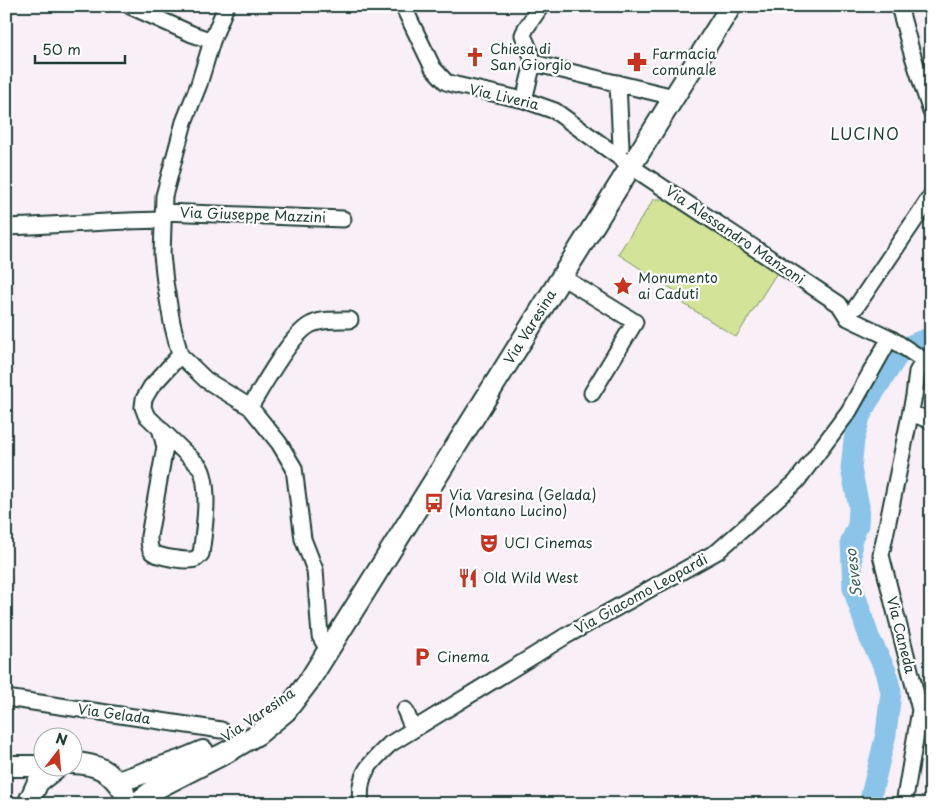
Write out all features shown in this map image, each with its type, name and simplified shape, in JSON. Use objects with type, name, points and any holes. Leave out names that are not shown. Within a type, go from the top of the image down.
[{"type":"main road","name":"Via Varesina","points":[[135,804],[146,795],[238,747],[264,730],[286,711],[309,681],[731,6]]},
{"type":"main road","name":"Via Varesina","points":[[118,782],[197,754],[243,728],[309,681]]},
{"type":"main road","points":[[82,764],[103,768],[118,782],[126,794],[128,804]]},
{"type":"main road","points":[[6,766],[32,766]]},
{"type":"main road","points":[[28,804],[38,782],[43,778]]},
{"type":"street","points":[[130,6],[212,41]]},
{"type":"street","name":"Via Giuseppe Mazzini","points":[[180,356],[172,323],[162,255],[164,196],[184,122],[226,6]]},
{"type":"street","name":"Via Liveria","points":[[406,6],[405,10],[433,68],[446,82],[524,100],[555,111],[632,166]]},
{"type":"street","points":[[524,100],[533,63],[532,54],[524,35],[526,28],[541,6]]},
{"type":"street","points":[[899,6],[931,112]]},
{"type":"street","points":[[533,63],[674,97]]},
{"type":"street","points":[[618,83],[621,146]]},
{"type":"street","name":"Via Alessandro Manzoni","points":[[632,166],[839,304],[848,318],[894,341],[924,361]]},
{"type":"street","points":[[856,307],[931,196]]},
{"type":"street","name":"Via Giuseppe Mazzini","points":[[6,227],[79,224],[163,216],[343,219]]},
{"type":"street","points":[[562,276],[635,322],[592,393]]},
{"type":"street","name":"Via Alessandro Manzoni","points":[[839,304],[856,307],[894,341]]},
{"type":"street","points":[[250,407],[284,354],[310,324],[323,321],[350,320]]},
{"type":"street","name":"Via Giacomo Leopardi","points":[[361,804],[359,790],[363,775],[370,762],[390,744],[413,728],[564,638],[718,550],[796,482],[849,412],[894,341]]},
{"type":"street","points":[[160,428],[165,446],[149,536],[149,546],[158,556],[190,561],[196,559],[201,554],[206,486],[204,474],[200,467],[160,428],[146,415],[143,407],[144,399],[151,387],[180,356],[206,380],[250,407],[279,443],[294,468],[303,539],[314,570],[320,636],[329,648]]},
{"type":"street","points":[[924,361],[917,372],[911,413],[931,421]]},
{"type":"street","name":"Via Caneda","points":[[904,804],[920,710],[881,555],[911,413]]},
{"type":"street","name":"Via Gelada","points":[[6,698],[221,730]]},
{"type":"street","points":[[405,710],[413,728]]},
{"type":"green space","points":[[654,199],[668,199],[778,271],[736,337],[684,304],[686,298],[618,254]]},
{"type":"waterway","name":"Seveso","points":[[869,804],[886,734],[891,692],[886,671],[869,637],[853,588],[851,541],[858,525],[859,506],[851,469],[854,440],[860,417],[867,403],[903,348],[931,337]]},
{"type":"place","name":"Chiesa di San Giorgio","points":[[475,57]]},
{"type":"place","name":"Farmacia comunale","points":[[637,62]]},
{"type":"place","name":"Monumento ai Caduti","points":[[623,286]]},
{"type":"place","name":"Via Varesina (Gelada) (Montano Lucino)","points":[[434,503]]},
{"type":"place","name":"UCI Cinemas","points":[[489,543]]},
{"type":"place","name":"Old Wild West","points":[[468,578]]},
{"type":"place","name":"Cinema","points":[[422,657]]},
{"type":"district","name":"LUCINO","points":[[865,134]]}]
